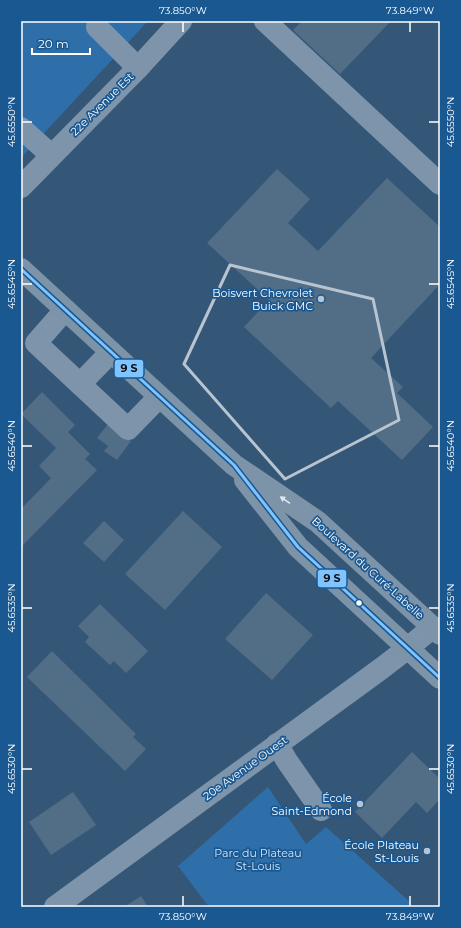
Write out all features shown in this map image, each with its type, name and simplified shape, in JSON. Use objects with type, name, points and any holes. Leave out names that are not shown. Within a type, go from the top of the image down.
[{"type":"main road","name":"Boulevard du Curé-Labelle","points":[[21,269],[234,465],[318,522],[436,630]]},
{"type":"main road","name":"Boulevard du Curé-Labelle","points":[[234,465],[298,546],[440,678]]},
{"type":"street","name":"22e Avenue Est","points":[[21,187],[138,68],[181,21]]},
{"type":"street","points":[[265,21],[440,184]]},
{"type":"street","points":[[97,27],[138,68]]},
{"type":"street","points":[[21,128],[51,155]]},
{"type":"street","points":[[65,310],[36,343],[128,429],[159,397]]},
{"type":"street","points":[[80,384],[111,352]]},
{"type":"street","name":"20e Avenue Ouest","points":[[55,907],[408,648],[436,630]]},
{"type":"street","points":[[277,744],[321,810]]},
{"type":"highlighted area","points":[[230,265],[373,299],[399,420],[285,479],[184,364]]},
{"type":"green space","points":[[21,21],[148,21],[21,158]]},
{"type":"green space","name":"Parc du Plateau St-Louis","points":[[268,787],[306,844],[326,827],[410,902],[412,907],[209,907],[178,866]]},
{"type":"building","points":[[302,21],[391,21],[340,74],[293,30]]},
{"type":"building","points":[[277,169],[310,199],[288,223],[318,251],[387,178],[440,227],[440,284],[371,358],[403,387],[397,393],[433,427],[402,460],[338,401],[331,408],[244,327],[269,300],[207,243]]},
{"type":"building","points":[[42,392],[75,425],[68,432],[90,454],[85,459],[97,470],[21,547],[21,509],[51,478],[39,466],[56,448],[21,414]]},
{"type":"building","points":[[108,424],[131,441],[117,460],[104,451],[108,446],[97,438]]},
{"type":"building","points":[[183,511],[222,547],[165,610],[125,574]]},
{"type":"building","points":[[104,521],[124,540],[104,562],[83,543]]},
{"type":"building","points":[[266,593],[313,635],[272,680],[225,639]]},
{"type":"building","points":[[100,604],[148,651],[126,673],[114,661],[110,665],[85,642],[89,637],[78,626]]},
{"type":"building","points":[[52,651],[136,734],[133,737],[146,749],[125,771],[27,677]]},
{"type":"building","points":[[412,752],[440,779],[440,799],[427,813],[416,802],[382,838],[355,812]]},
{"type":"building","points":[[73,792],[96,825],[51,855],[29,822]]},
{"type":"building","points":[[141,896],[148,907],[124,907]]},
{"type":"transit line","points":[[21,269],[234,465],[298,547],[440,678]]},
{"type":"place","name":"Boisvert Chevrolet Buick GMC","points":[[321,299]]},
{"type":"place","name":"École Saint-Edmond","points":[[360,804]]},
{"type":"place","name":"École Plateau St-Louis","points":[[427,851]]}]
